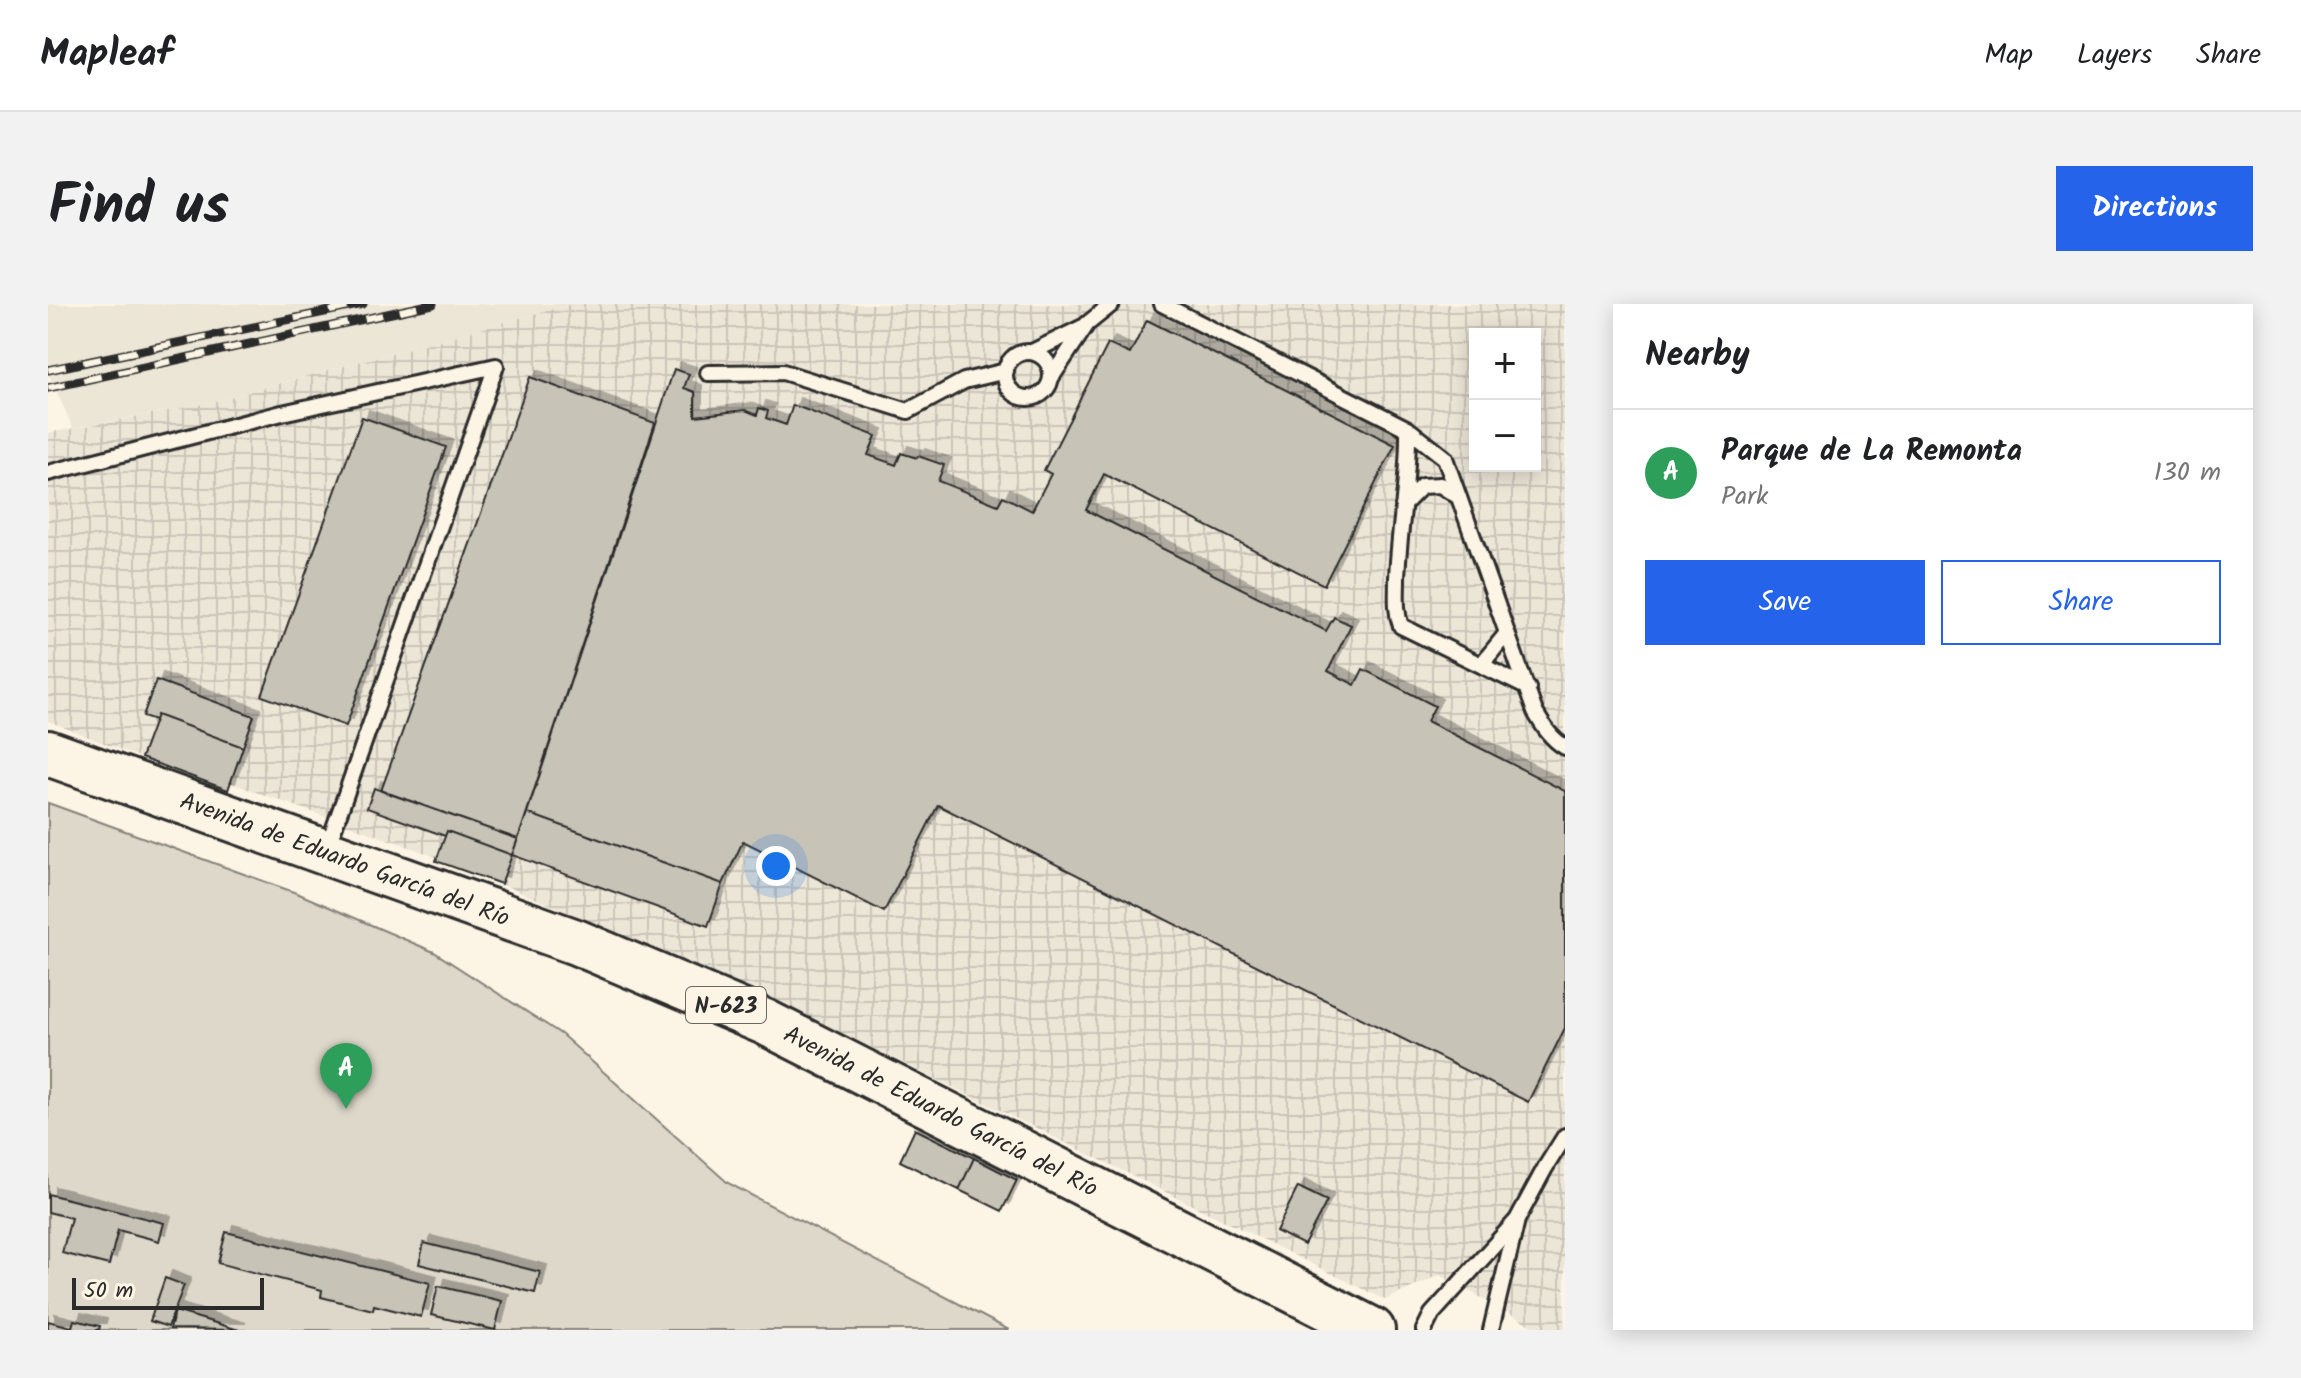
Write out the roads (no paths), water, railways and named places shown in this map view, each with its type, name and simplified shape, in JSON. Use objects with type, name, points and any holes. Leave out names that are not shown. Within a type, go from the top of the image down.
[{"type":"highway","name":"Avenida de Eduardo García del Río","points":[[48,753],[576,942],[765,1022],[1372,1330]]},
{"type":"lane","points":[[1087,324],[1042,393],[1025,397],[1010,389],[1006,371],[1015,356],[1057,341],[1087,324],[1112,304]]},
{"type":"lane","points":[[1162,304],[1408,429],[1445,458],[1535,712],[1543,727],[1565,747]]},
{"type":"lane","points":[[1032,352],[1047,361],[1051,378]]},
{"type":"lane","points":[[48,473],[282,413],[496,366],[325,854]]},
{"type":"lane","points":[[708,373],[783,372],[908,411],[964,381],[1006,371]]},
{"type":"lane","points":[[1408,429],[1396,614],[1401,626],[1528,688]]},
{"type":"lane","points":[[1403,505],[1422,486],[1440,485],[1459,497]]},
{"type":"lane","points":[[1481,665],[1507,633]]},
{"type":"lane","points":[[1424,1330],[1432,1314],[1517,1220],[1565,1136]]},
{"type":"lane","points":[[1491,1330],[1517,1220]]},
{"type":"railway","points":[[48,370],[363,304]]},
{"type":"railway","points":[[48,388],[433,304]]},
{"type":"place","name":"Parque de La Remonta","points":[[346,1109]]}]
